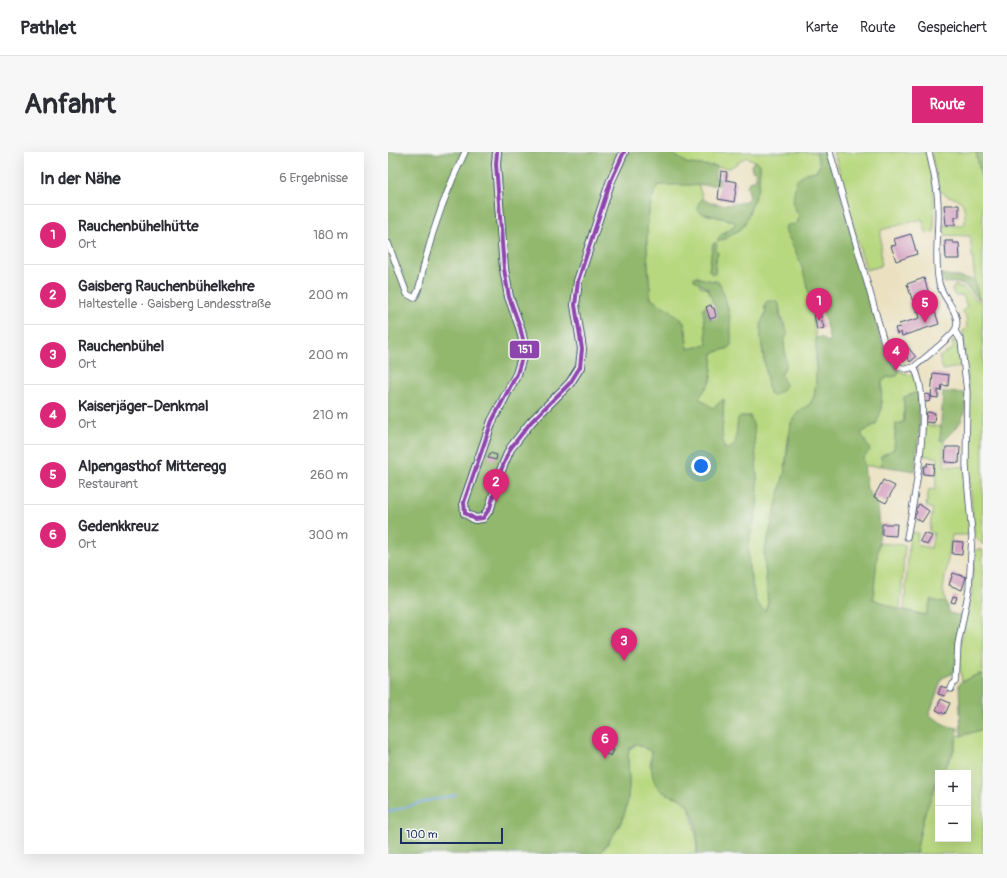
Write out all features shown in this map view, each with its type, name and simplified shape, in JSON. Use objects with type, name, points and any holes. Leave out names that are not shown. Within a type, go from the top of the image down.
[{"type":"main road","points":[[498,152],[496,164],[504,269],[509,297],[520,327],[525,348],[517,374],[492,422],[464,502],[465,513],[475,519],[483,518],[490,508],[499,474],[513,444],[531,422],[570,383],[580,367],[582,349],[576,311],[576,286],[610,183],[624,152]]},
{"type":"street","points":[[388,243],[407,294],[414,298],[419,287],[434,225],[447,190],[465,152]]},
{"type":"street","points":[[830,152],[884,342],[892,358],[899,367],[906,369],[914,367],[955,331],[957,325],[956,317],[942,291],[939,282],[937,232],[938,201],[929,152]]},
{"type":"street","points":[[951,689],[953,684],[956,682],[958,644],[970,589],[972,535],[966,466],[968,392],[961,341],[955,331]]},
{"type":"street","points":[[907,537],[917,471],[922,423],[920,382],[914,367]]},
{"type":"green space","points":[[388,152],[432,152],[437,154],[444,152],[670,152],[688,164],[717,166],[715,178],[720,179],[719,185],[658,185],[649,210],[647,240],[651,299],[670,310],[684,322],[688,349],[707,345],[703,308],[706,307],[710,320],[719,318],[708,289],[694,280],[694,277],[719,282],[722,290],[730,320],[731,345],[729,348],[713,353],[711,381],[699,398],[713,408],[724,399],[722,435],[724,448],[729,449],[735,444],[738,418],[750,416],[754,427],[758,492],[757,508],[748,547],[749,569],[756,602],[765,611],[768,603],[764,554],[785,470],[791,423],[797,412],[809,405],[814,397],[816,382],[816,338],[821,337],[827,342],[830,341],[822,308],[811,311],[803,270],[785,227],[798,222],[799,215],[794,206],[793,199],[796,181],[805,173],[816,171],[820,165],[816,152],[827,152],[830,167],[834,171],[881,340],[891,361],[899,371],[897,376],[888,377],[882,381],[881,411],[876,424],[861,433],[870,450],[863,458],[867,489],[878,506],[880,529],[873,599],[900,610],[926,615],[931,600],[946,603],[949,613],[962,616],[954,673],[942,678],[929,715],[947,726],[958,728],[955,746],[944,770],[935,770],[935,787],[923,820],[916,854],[697,854],[698,842],[696,827],[689,807],[684,801],[659,789],[652,774],[652,752],[637,744],[629,749],[629,783],[627,805],[617,829],[600,854],[388,854]]},
{"type":"green space","points":[[670,152],[816,152],[820,165],[816,171],[805,173],[794,209],[799,215],[799,218],[795,225],[786,232],[797,252],[807,280],[816,338],[816,382],[814,397],[809,405],[797,412],[788,439],[785,470],[764,554],[768,603],[765,611],[756,602],[749,569],[748,547],[735,444],[729,449],[724,448],[722,435],[724,399],[713,409],[699,398],[711,381],[713,353],[729,348],[730,321],[726,300],[719,282],[705,281],[696,276],[700,286],[708,289],[713,301],[703,308],[708,345],[688,349],[686,329],[651,299],[647,256],[649,211],[658,185],[698,184],[703,199],[699,202],[708,215],[734,221],[735,225],[722,234],[724,240],[742,228],[746,221],[759,186],[760,165],[759,163],[746,157],[730,168],[688,164]],"holes":[[[713,244],[718,254],[715,273],[709,270]],[[764,307],[780,309],[780,314],[787,333],[784,341],[786,365],[781,376],[785,383],[784,389],[769,393],[761,339],[763,318],[766,312]]]},
{"type":"green space","points":[[833,152],[927,152],[934,192],[934,232],[926,233],[922,219],[881,230],[881,266],[866,270]]},
{"type":"green space","points":[[931,152],[976,152],[983,188],[983,299],[979,299],[975,280],[970,236],[939,235],[939,229],[944,225],[961,226],[965,223],[965,213],[964,207],[960,200],[939,190]]},
{"type":"green space","points":[[976,152],[983,152],[983,188]]},
{"type":"green space","points":[[754,161],[760,165],[759,186],[746,221],[742,228],[718,242],[718,238],[735,225],[734,221],[701,213],[697,208],[699,202],[703,199],[708,202],[726,205],[739,203],[749,199],[750,196],[747,186],[749,182],[756,179],[756,172],[752,170],[751,166]]},
{"type":"green space","points":[[715,242],[717,245],[716,250],[718,254],[715,273],[712,274],[709,270],[711,252]]},
{"type":"green space","points":[[941,274],[975,280],[979,299],[964,285],[944,283]]},
{"type":"green space","points":[[955,285],[959,286],[983,303],[983,545],[974,536],[969,467],[968,387],[963,331],[967,328],[966,316],[962,311],[967,307],[963,295],[955,296],[952,290]]},
{"type":"green space","points":[[768,301],[776,301],[779,304],[781,321],[787,331],[784,341],[786,365],[781,375],[785,383],[784,389],[773,396],[769,393],[761,339],[761,323],[766,312],[765,303]]},
{"type":"green space","points":[[951,341],[956,341],[959,343],[963,366],[943,370],[939,357],[954,348]]},
{"type":"green space","points":[[899,371],[914,376],[917,380],[918,392],[904,397],[904,422],[896,424],[894,449],[881,456],[882,466],[864,466],[860,433],[876,424],[881,411],[882,381],[888,377],[897,376]]},
{"type":"green space","points":[[918,392],[920,425],[915,471],[882,466],[881,456],[894,449],[896,424],[904,422],[904,397]]},
{"type":"green space","points":[[943,392],[966,393],[964,415],[955,430],[944,441],[940,440]]},
{"type":"green space","points":[[924,425],[941,427],[940,440],[944,441],[944,466],[965,467],[970,535],[952,535],[943,590],[946,603],[931,600],[926,615],[904,610],[910,532],[918,533],[917,545],[931,548],[934,533],[929,532],[933,509],[926,506],[929,489],[935,490],[938,458],[921,455]]},
{"type":"green space","points":[[877,543],[905,545],[900,610],[873,599]]},
{"type":"green space","points":[[976,550],[983,550],[983,675],[979,674],[962,681],[959,661],[961,640],[972,593],[972,576]]},
{"type":"green space","points":[[979,674],[983,675],[983,729],[961,736],[959,684],[962,681]]},
{"type":"green space","points":[[983,729],[983,854],[916,854],[927,807],[935,787],[935,842],[971,842],[971,770],[944,770],[953,754],[958,735],[961,736]]},
{"type":"green space","points":[[637,744],[652,752],[650,766],[690,809],[696,835],[697,854],[600,854],[617,829],[624,814],[627,805],[629,783],[629,749]]},
{"type":"building","points":[[721,171],[727,172],[726,180],[737,182],[734,202],[718,199]]},
{"type":"building","points":[[944,205],[959,205],[959,217],[955,217],[955,225],[946,225]]},
{"type":"building","points":[[911,234],[917,254],[896,261],[891,246],[896,245],[894,239]]},
{"type":"building","points":[[945,241],[959,243],[960,259],[946,259]]},
{"type":"building","points":[[924,278],[939,324],[902,336],[901,332],[897,334],[895,328],[900,327],[899,324],[920,318],[918,311],[916,311],[907,284]]},
{"type":"building","points":[[711,305],[712,308],[714,308],[716,317],[710,319],[706,307]]},
{"type":"building","points":[[820,313],[824,328],[817,330],[814,314]]},
{"type":"building","points":[[906,345],[916,357],[910,362],[902,348]]},
{"type":"building","points":[[933,373],[949,375],[948,386],[942,385],[941,391],[938,390],[938,398],[931,397]]},
{"type":"building","points":[[925,394],[929,394],[931,398],[929,402],[925,402],[923,400],[923,396]]},
{"type":"building","points":[[927,412],[935,413],[934,423],[925,422]]},
{"type":"building","points":[[946,447],[960,447],[959,463],[945,462]]},
{"type":"building","points":[[490,453],[497,455],[496,460],[488,458]]},
{"type":"building","points":[[927,463],[934,464],[933,475],[923,474],[924,466],[927,466]]},
{"type":"building","points":[[883,480],[895,486],[886,503],[874,497]]},
{"type":"building","points":[[919,504],[929,511],[922,522],[914,517],[917,512],[915,510]]},
{"type":"building","points":[[882,524],[897,524],[896,536],[882,535]]},
{"type":"building","points":[[924,533],[932,536],[927,545],[920,541]]},
{"type":"building","points":[[953,541],[963,542],[962,555],[952,554]]},
{"type":"building","points":[[953,573],[966,577],[962,590],[949,585]]},
{"type":"building","points":[[953,596],[957,597],[955,603],[951,602]]},
{"type":"building","points":[[941,686],[948,689],[945,696],[938,694]]},
{"type":"building","points":[[941,699],[950,703],[945,714],[936,710]]},
{"type":"building","points":[[604,746],[614,750],[611,756],[602,752]]},
{"type":"waterway","points":[[388,812],[431,800],[456,795]]},
{"type":"transit line","name":"151","points":[[497,152],[496,164],[504,269],[509,297],[520,327],[525,348],[517,374],[492,421],[464,502],[465,513],[475,519],[483,518],[490,508],[499,475],[510,449],[531,422],[570,383],[580,367],[582,349],[575,305],[578,281],[610,183],[624,152]]},
{"type":"place","name":"Rauchenbühelhütte","points":[[819,321]]},
{"type":"place","name":"Alpengasthof Mitteregg","points":[[925,323]]},
{"type":"place","name":"Kaiserjäger-Denkmal","points":[[896,371]]},
{"type":"place","name":"Gaisberg Rauchenbühelkehre","points":[[496,502]]},
{"type":"place","name":"Rauchenbühel","points":[[624,661]]},
{"type":"place","name":"Gedenkkreuz","points":[[605,759]]}]
